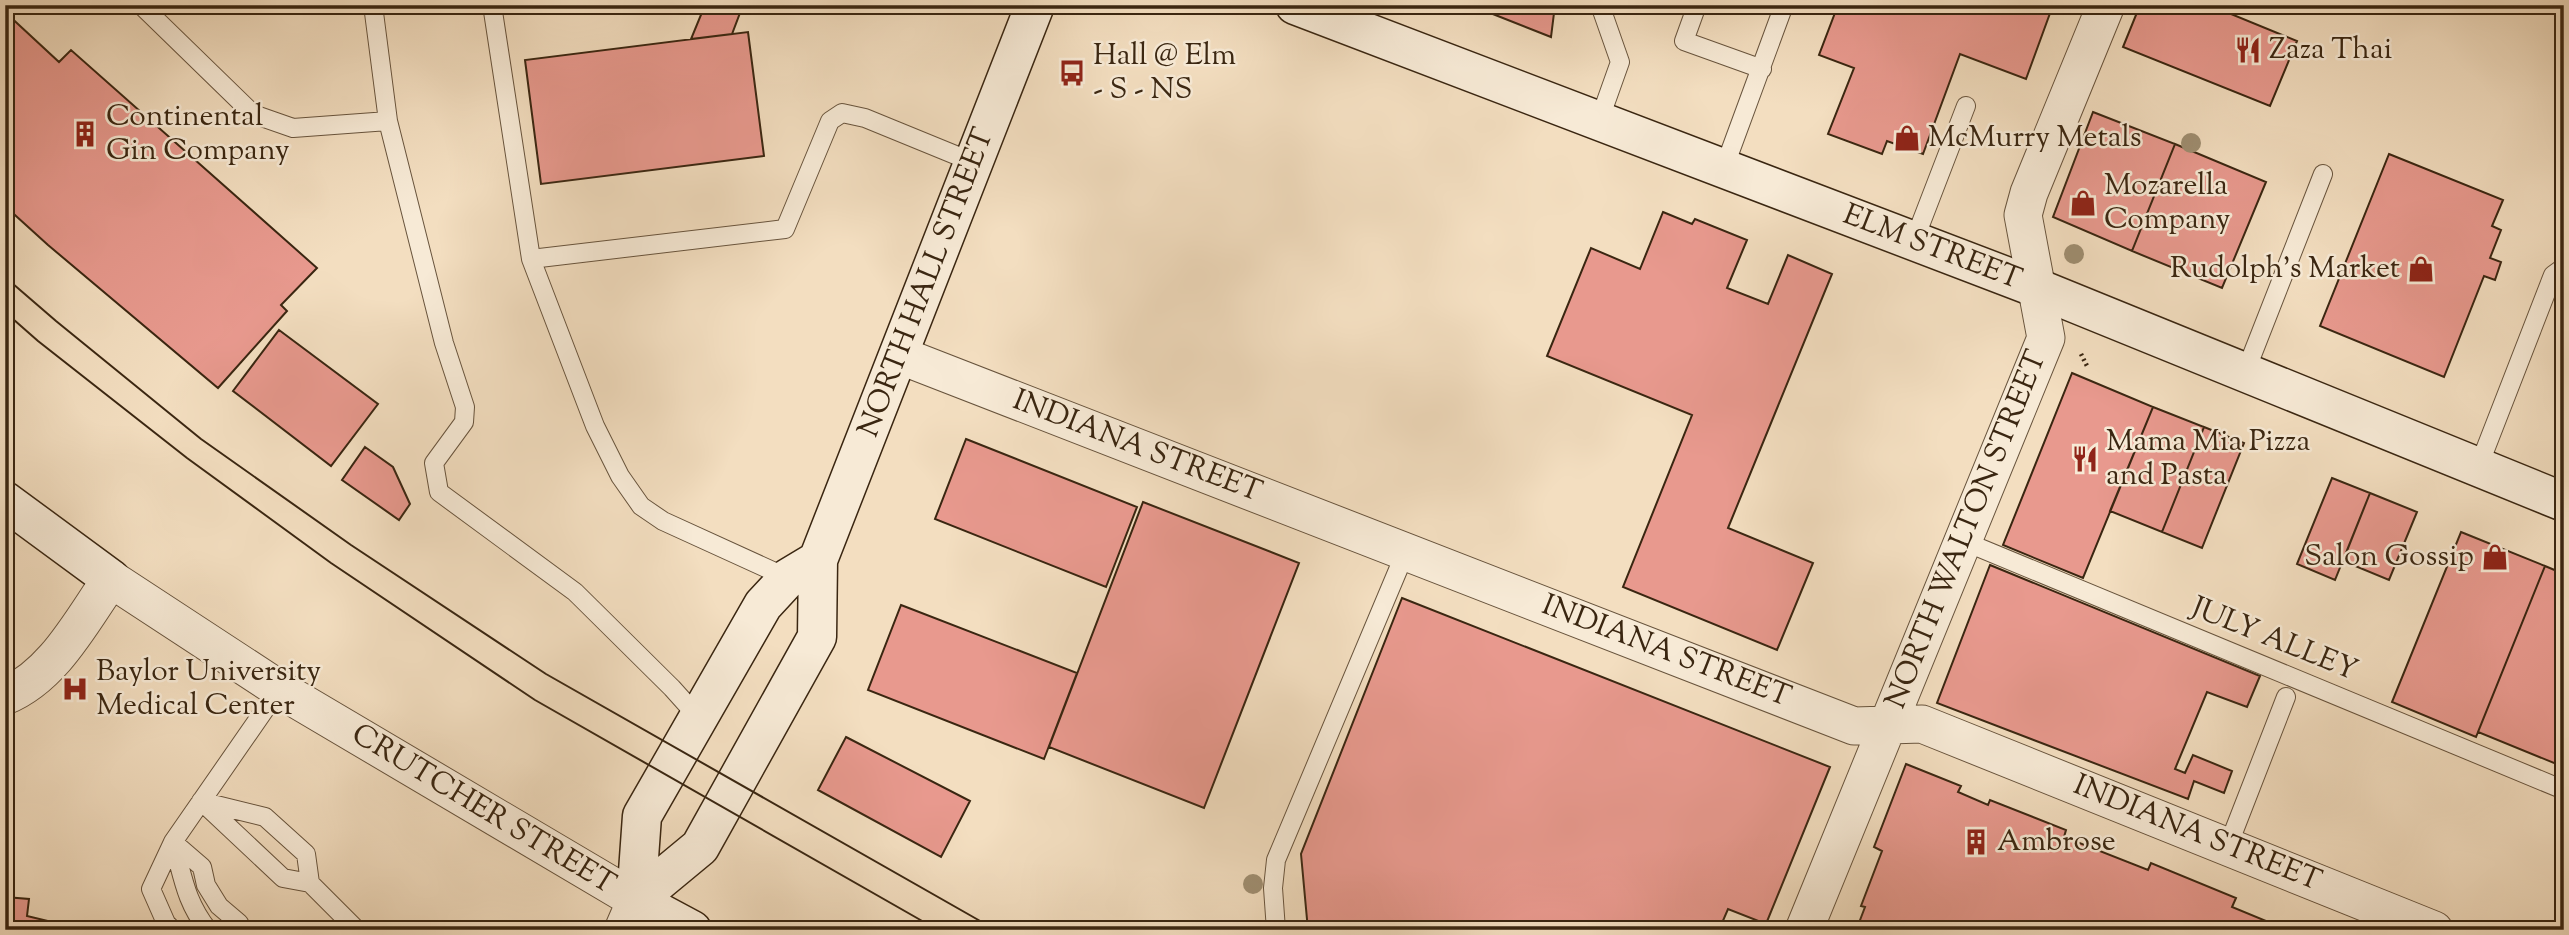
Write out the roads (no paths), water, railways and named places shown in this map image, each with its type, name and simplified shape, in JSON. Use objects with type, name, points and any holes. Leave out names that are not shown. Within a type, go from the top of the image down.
[{"type":"street","name":"NORTH HALL STREET","points":[[630,915],[642,816],[763,605],[803,569],[899,355],[1035,5]]},
{"type":"street","name":"ELM STREET","points":[[1295,5],[2037,288],[2563,500]]},
{"type":"street","name":"NORTH WALTON STREET","points":[[1804,930],[2046,338],[2023,215],[2028,193],[2106,5]]},
{"type":"street","name":"INDIANA STREET","points":[[899,355],[1854,726],[1923,724],[2434,930]]},
{"type":"street","points":[[5,501],[111,579],[45,670],[5,696]]},
{"type":"street","name":"NORTH HALL STREET","points":[[630,915],[700,847],[817,637],[803,569]]},
{"type":"street","name":"CRUTCHER STREET","points":[[111,579],[630,915]]},
{"type":"street","points":[[630,915],[692,930]]},
{"type":"lane","points":[[141,5],[253,114],[293,128],[388,121]]},
{"type":"lane","points":[[373,5],[388,121],[444,343],[465,407],[464,422],[434,463],[439,492],[575,593],[698,716]]},
{"type":"lane","points":[[492,5],[531,259],[595,426],[620,476],[641,506],[663,521],[803,569]]},
{"type":"lane","points":[[1599,121],[1620,62],[1600,5]]},
{"type":"lane","points":[[1697,5],[1684,41],[1762,69]]},
{"type":"lane","points":[[1724,168],[1784,5]]},
{"type":"lane","points":[[1914,241],[1966,106]]},
{"type":"lane","points":[[531,259],[785,229],[830,121],[842,113],[865,118],[975,163]]},
{"type":"lane","points":[[2245,373],[2323,174]]},
{"type":"lane","points":[[2478,467],[2553,275],[2564,267]]},
{"type":"lane","name":"JULY ALLEY","points":[[1963,541],[2564,790]]},
{"type":"lane","points":[[1276,930],[1273,888],[1276,860],[1406,551]]},
{"type":"lane","points":[[173,930],[166,923],[151,889],[173,842],[279,689]]},
{"type":"lane","points":[[2228,846],[2286,697]]},
{"type":"lane","points":[[201,801],[265,817],[306,854],[310,883]]},
{"type":"lane","points":[[201,801],[283,878],[310,883],[357,930]]},
{"type":"lane","points":[[173,842],[194,913],[208,930]]},
{"type":"lane","points":[[173,842],[202,867],[206,885],[219,906],[239,923],[242,930]]},
{"type":"tram line","points":[[5,277],[201,439],[351,545],[546,674],[996,930]]},
{"type":"tram line","points":[[5,312],[187,458],[331,563],[535,700],[938,930]]},
{"type":"place","name":"Zaza Thai","points":[[2248,50]]},
{"type":"place","name":"Hall @ Elm - S - NS","points":[[1072,73]]},
{"type":"place","name":"Continental Gin Company","points":[[85,134]]},
{"type":"place","name":"McMurry Metals","points":[[1907,138]]},
{"type":"place","name":"Mozarella Company","points":[[2083,203]]},
{"type":"place","name":"Rudolph's Market","points":[[2421,269]]},
{"type":"place","name":"Mama Mia Pizza and Pasta","points":[[2085,459]]},
{"type":"place","name":"Salon Gossip","points":[[2495,557]]},
{"type":"place","name":"Baylor University Medical Center","points":[[75,689]]},
{"type":"place","name":"Ambrose","points":[[1976,842]]}]
